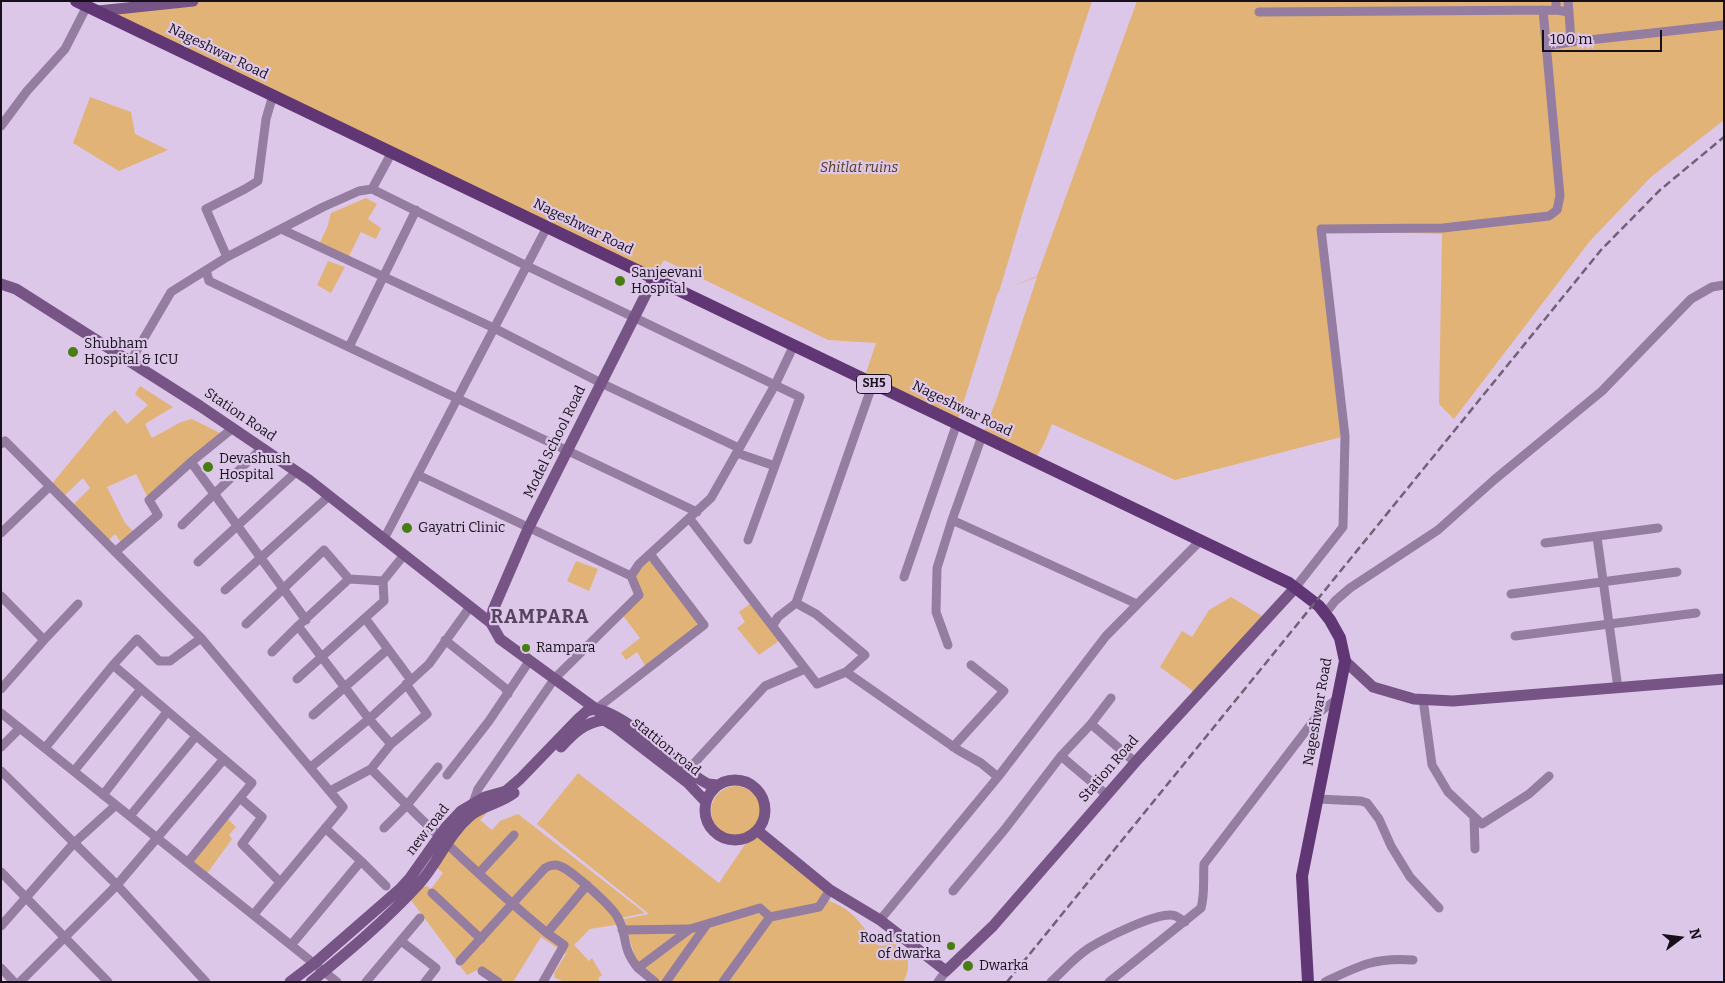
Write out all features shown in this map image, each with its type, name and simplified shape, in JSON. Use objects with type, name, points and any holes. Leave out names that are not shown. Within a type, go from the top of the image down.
[{"type":"main road","name":"Nageshwar Road","points":[[87,6],[1289,583],[1319,606],[1340,638],[1345,660],[1302,876],[1308,982]]},
{"type":"street","points":[[1,126],[27,91],[65,49],[87,6],[193,1]]},
{"type":"street","points":[[1568,1],[1571,42]]},
{"type":"street","points":[[1259,12],[1442,6],[1543,10],[1556,6],[1569,12]]},
{"type":"street","points":[[1295,588],[1343,527],[1345,436],[1321,230],[1443,228],[1549,216],[1556,210],[1560,196],[1543,10]]},
{"type":"street","points":[[1546,46],[1724,25]]},
{"type":"street","points":[[227,257],[206,209],[245,190],[258,181],[266,118],[273,95]]},
{"type":"street","points":[[372,189],[392,152]]},
{"type":"street","points":[[130,362],[171,292],[227,257],[323,207],[359,191],[372,189],[527,266],[800,397],[748,540]]},
{"type":"street","points":[[349,347],[416,210]]},
{"type":"street","points":[[384,539],[547,226]]},
{"type":"street","points":[[282,229],[494,328],[601,383],[775,466]]},
{"type":"street","points":[[206,270],[209,280],[697,512]]},
{"type":"street","name":"Model School Road","points":[[491,623],[492,610],[528,529],[654,278]]},
{"type":"street","name":"Station Road","points":[[1,284],[16,289],[233,428],[297,472],[491,623],[500,639],[530,660]]},
{"type":"street","points":[[1325,614],[1335,601],[1350,588],[1438,530],[1494,480],[1602,392],[1691,300],[1712,287],[1724,285]]},
{"type":"street","points":[[631,576],[639,564],[711,498],[775,385],[794,345]]},
{"type":"street","points":[[773,625],[778,617],[796,604],[873,383]]},
{"type":"street","points":[[904,577],[956,424]]},
{"type":"street","points":[[115,552],[158,515],[149,500],[191,462],[233,428]]},
{"type":"street","points":[[948,645],[936,612],[937,568],[982,436]]},
{"type":"street","points":[[1,444],[5,441],[201,638],[343,807],[254,914]]},
{"type":"street","points":[[182,525],[262,448]]},
{"type":"street","points":[[191,462],[306,620]]},
{"type":"street","points":[[198,562],[297,472]]},
{"type":"street","points":[[418,475],[528,529],[631,576],[639,595],[555,678],[478,789],[475,807]]},
{"type":"street","points":[[1,533],[50,486]]},
{"type":"street","points":[[225,590],[329,496]]},
{"type":"street","points":[[690,519],[817,684],[846,672],[865,655],[816,614],[796,604]]},
{"type":"street","points":[[952,520],[1137,604]]},
{"type":"street","points":[[1545,543],[1658,528]]},
{"type":"street","points":[[1596,537],[1618,688]]},
{"type":"street","points":[[880,920],[998,778],[1106,636],[1200,541]]},
{"type":"street","points":[[246,624],[324,550],[349,578],[383,581]]},
{"type":"street","points":[[296,679],[384,602],[383,581],[404,554]]},
{"type":"street","points":[[596,709],[704,625],[650,554]]},
{"type":"street","points":[[1511,594],[1677,572]]},
{"type":"street","points":[[272,652],[349,578]]},
{"type":"street","name":"Station Road","points":[[943,968],[993,926],[1135,762],[1295,588]]},
{"type":"street","points":[[1,596],[44,640]]},
{"type":"street","points":[[1,689],[78,604]]},
{"type":"street","points":[[311,767],[369,719],[429,664],[470,607]]},
{"type":"street","points":[[1516,636],[1696,613]]},
{"type":"street","points":[[330,791],[371,769],[391,744],[428,714],[388,649],[365,618]]},
{"type":"street","points":[[298,626],[369,719],[391,744]]},
{"type":"street","points":[[45,748],[137,638],[160,660],[170,660],[201,638]]},
{"type":"street","points":[[445,640],[505,688],[508,694]]},
{"type":"street","points":[[313,715],[388,649]]},
{"type":"street","points":[[447,775],[508,694],[530,660],[596,709],[605,711],[628,724],[688,771],[708,784],[717,785],[726,781],[736,780],[754,786],[761,794],[765,803],[766,813],[758,831],[750,837],[730,840],[720,837],[712,830],[707,822],[706,802],[717,785]]},
{"type":"street","points":[[1345,660],[1373,687],[1414,699],[1453,701],[1724,679]]},
{"type":"street","points":[[113,665],[252,783],[188,862]]},
{"type":"street","points":[[953,747],[1004,691],[971,666]]},
{"type":"street","points":[[688,771],[765,686],[805,669]]},
{"type":"street","points":[[846,672],[953,747],[981,762],[998,778]]},
{"type":"street","points":[[74,772],[141,689]]},
{"type":"street","points":[[953,891],[1005,829],[1061,756],[1111,698]]},
{"type":"street","points":[[1109,982],[1201,908],[1204,898],[1204,864],[1320,711],[1337,699]]},
{"type":"street","points":[[1423,699],[1432,765],[1448,792],[1482,824],[1529,794],[1549,776]]},
{"type":"street","points":[[584,726],[595,719],[598,714],[596,709]]},
{"type":"street","name":"stattion road","points":[[596,709],[604,720],[688,783],[706,802]]},
{"type":"street","name":"new road","points":[[475,807],[484,797],[506,791],[520,779],[578,718],[596,709]]},
{"type":"street","points":[[103,794],[168,712]]},
{"type":"street","points":[[1,713],[292,944],[337,982]]},
{"type":"street","name":"new road","points":[[311,982],[353,948],[421,882],[460,811],[484,807],[506,799],[523,786],[584,726],[594,721],[604,720]]},
{"type":"street","points":[[1090,724],[1135,762]]},
{"type":"street","points":[[1,747],[20,728]]},
{"type":"street","points":[[130,816],[196,736]]},
{"type":"street","points":[[1061,756],[1106,795]]},
{"type":"street","points":[[20,982],[117,885],[224,759]]},
{"type":"street","points":[[384,828],[407,805],[438,767]]},
{"type":"street","points":[[371,769],[443,841],[513,904],[564,945],[543,982]]},
{"type":"street","points":[[1,771],[117,885],[206,982]]},
{"type":"street","points":[[240,798],[262,817],[242,844],[280,882]]},
{"type":"street","points":[[1317,799],[1361,801],[1367,804],[1379,819],[1391,846],[1410,877],[1439,908]]},
{"type":"street","points":[[1,926],[74,844],[116,805]]},
{"type":"street","points":[[1474,816],[1475,849]]},
{"type":"street","points":[[325,828],[386,886]]},
{"type":"street","points":[[758,831],[830,890],[880,920],[943,968],[938,982]]},
{"type":"street","points":[[479,873],[514,835]]},
{"type":"street","name":"new road","points":[[290,982],[315,963],[400,889],[443,841]]},
{"type":"street","points":[[292,944],[361,861]]},
{"type":"street","points":[[460,961],[545,868],[551,864],[560,866],[587,885],[617,915],[627,952],[638,968],[655,982]]},
{"type":"street","points":[[1,872],[108,982]]},
{"type":"street","points":[[547,933],[587,885]]},
{"type":"street","points":[[723,982],[770,917],[819,907],[830,890]]},
{"type":"street","points":[[432,894],[481,938]]},
{"type":"street","points":[[622,930],[690,929],[760,908],[770,917]]},
{"type":"street","points":[[1051,982],[1088,949],[1102,940],[1157,917],[1177,916],[1185,922]]},
{"type":"street","points":[[366,982],[420,918]]},
{"type":"street","points":[[666,982],[707,924]]},
{"type":"street","points":[[638,968],[690,929]]},
{"type":"street","points":[[401,941],[436,968],[425,982]]},
{"type":"street","points":[[1325,982],[1354,968],[1372,962],[1392,958],[1413,960]]},
{"type":"street","points":[[1,968],[14,982]]},
{"type":"street","points":[[482,971],[498,982]]},
{"type":"green space","name":"Shitlat ruins","points":[[185,1],[1092,1],[1025,205],[957,423],[864,379],[876,343],[828,340],[664,260],[654,278],[98,11]]},
{"type":"green space","points":[[1137,1],[1724,1],[1724,120],[1651,177],[1590,241],[1454,419],[1439,404],[1442,234],[1321,230],[1345,436],[1175,480],[1052,424],[1044,444],[1034,461],[982,436],[997,398],[1037,277],[1010,288],[1037,276]]},
{"type":"green space","points":[[90,97],[131,112],[135,134],[168,150],[119,171],[73,143]]},
{"type":"green space","points":[[366,198],[377,204],[368,219],[381,228],[376,239],[361,232],[348,258],[319,244],[327,228],[331,213]]},
{"type":"green space","points":[[328,261],[345,267],[331,293],[317,285]]},
{"type":"green space","points":[[140,386],[173,407],[145,424],[152,438],[181,422],[192,419],[224,435],[149,500],[136,474],[107,487],[125,523],[136,534],[122,544],[115,534],[107,542],[71,507],[90,488],[83,478],[62,498],[50,486],[107,417],[115,410],[127,424],[148,405],[135,394]]},
{"type":"green space","points":[[650,554],[704,625],[647,669],[637,652],[626,660],[621,653],[640,638],[621,613],[639,595],[631,576]]},
{"type":"green space","points":[[576,561],[598,569],[589,591],[567,581]]},
{"type":"green space","points":[[1231,597],[1267,619],[1197,694],[1160,667],[1182,631],[1192,637],[1209,610]]},
{"type":"green space","points":[[754,601],[783,638],[759,655],[737,628],[745,622],[739,612]]},
{"type":"green space","points":[[578,773],[719,883],[750,837],[758,831],[830,890],[825,899],[852,914],[876,944],[880,946],[892,944],[903,949],[908,959],[908,965],[903,982],[655,982],[638,968],[624,919],[649,914],[537,824]]},
{"type":"green space","points":[[736,786],[745,788],[756,797],[761,811],[759,820],[750,831],[736,836],[727,834],[716,825],[711,811],[713,802],[722,791]]},
{"type":"green space","points":[[484,807],[486,814],[480,820],[492,830],[500,821],[518,814],[645,913],[621,918],[621,924],[590,929],[574,945],[589,961],[592,958],[602,975],[598,978],[600,982],[565,982],[555,978],[554,973],[566,954],[541,937],[513,982],[498,982],[479,969],[467,975],[411,900],[419,889],[427,886],[431,889],[443,873],[434,865]]},
{"type":"green space","points":[[225,816],[236,827],[229,835],[232,839],[206,875],[188,862]]},
{"type":"railway","points":[[1007,982],[1601,250],[1660,190],[1724,137]]},
{"type":"place","name":"Sanjeevani Hospital","points":[[620,281]]},
{"type":"place","name":"Shubham Hospital & ICU","points":[[73,352]]},
{"type":"place","name":"Devashush Hospital","points":[[208,467]]},
{"type":"place","name":"Gayatri Clinic","points":[[407,528]]},
{"type":"place","name":"Rampara","points":[[526,648]]},
{"type":"place","name":"Road station of dwarka","points":[[951,946]]},
{"type":"place","name":"Dwarka","points":[[968,966]]},
{"type":"district","name":"RAMPARA","points":[[540,618]]}]
